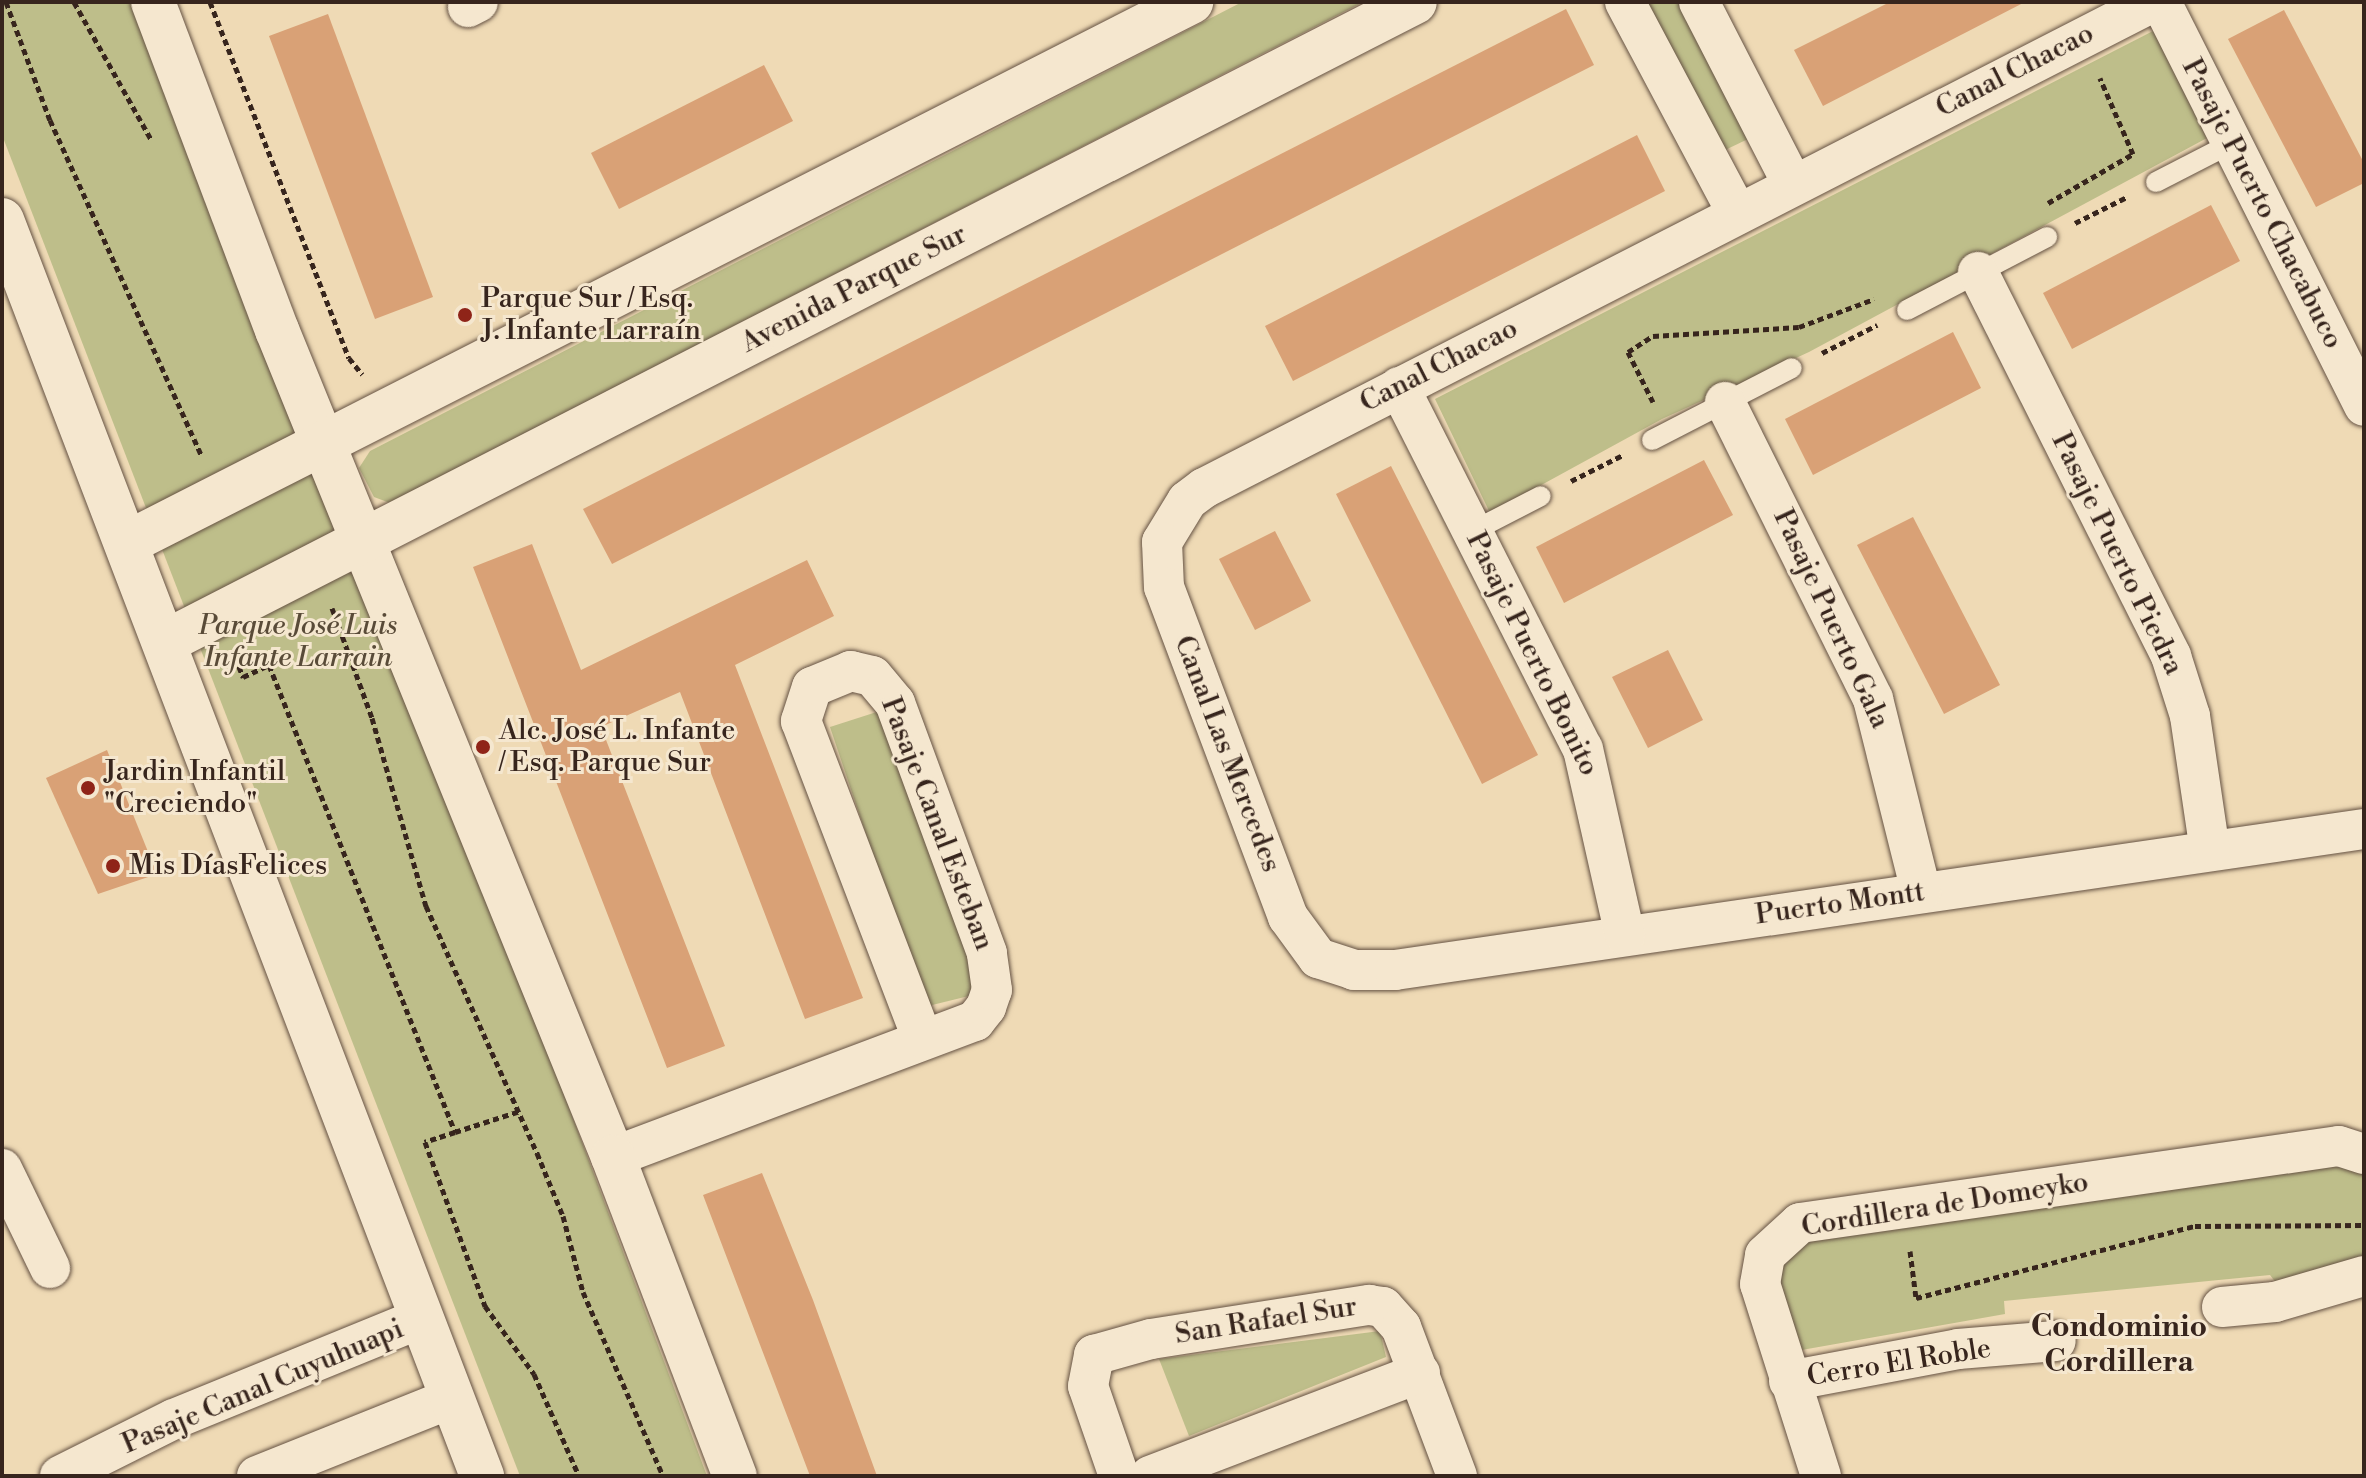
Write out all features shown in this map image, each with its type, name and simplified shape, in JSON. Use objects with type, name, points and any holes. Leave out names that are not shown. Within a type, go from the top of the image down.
[{"type":"street","points":[[153,2],[325,442],[613,1157],[735,1476]]},
{"type":"street","points":[[127,543],[1191,2]]},
{"type":"street","name":"Avenida Parque Sur","points":[[165,642],[1415,2]]},
{"type":"street","points":[[1625,2],[1737,213]]},
{"type":"street","points":[[1699,2],[1792,183]]},
{"type":"street","name":"Canal Chacao","points":[[1162,542],[1187,501],[1204,488],[2143,5]]},
{"type":"street","name":"Pasaje Puerto Chacabuco","points":[[2143,5],[2232,143],[2364,406]]},
{"type":"street","points":[[2,220],[482,1476]]},
{"type":"street","name":"Pasaje Puerto Piedra","points":[[1978,272],[2171,656],[2190,716],[2210,851]]},
{"type":"street","name":"Pasaje Puerto Bonito","points":[[1399,387],[1583,749],[1625,935]]},
{"type":"street","name":"Pasaje Puerto Gala","points":[[1725,402],[1873,699],[1921,891]]},
{"type":"street","name":"Canal Las Mercedes","points":[[1162,542],[1164,587],[1288,917],[1318,958]]},
{"type":"street","name":"Pasaje Canal Esteban","points":[[613,1157],[922,1038],[975,1021],[989,999],[992,971],[895,703],[864,672],[821,679],[805,696],[801,721],[922,1038]]},
{"type":"street","name":"Puerto Montt","points":[[1318,958],[1354,970],[1395,970],[1921,891],[2364,829]]},
{"type":"street","name":"Cordillera de Domeyko","points":[[1821,1476],[1760,1284],[1765,1255],[1800,1223],[2339,1146],[2364,1154]]},
{"type":"street","points":[[2,1169],[50,1268]]},
{"type":"street","points":[[2222,1307],[2275,1302],[2364,1276]]},
{"type":"street","name":"San Rafael Sur","points":[[1119,1476],[1088,1386],[1094,1355],[1110,1347],[1369,1305],[1393,1316],[1420,1373],[1457,1476]]},
{"type":"street","name":"Pasaje Canal Cuyuhuapi","points":[[60,1476],[115,1464],[174,1419],[422,1318]]},
{"type":"street","name":"Cerro El Roble","points":[[1789,1381],[1958,1349],[2056,1341]]},
{"type":"street","points":[[1150,1476],[1420,1373]]},
{"type":"street","points":[[257,1476],[452,1398]]},
{"type":"lane","points":[[2156,182],[2232,143]]},
{"type":"lane","points":[[1907,310],[2047,237]]},
{"type":"lane","points":[[1652,440],[1792,368]]},
{"type":"lane","points":[[1473,531],[1541,496]]},
{"type":"path","points":[[6,2],[63,148],[199,440],[203,453],[189,460]]},
{"type":"path","points":[[2043,206],[2133,154],[2098,72]]},
{"type":"path","points":[[2047,237],[2156,182]]},
{"type":"path","points":[[1679,426],[1662,419],[1628,352],[1653,336],[1813,325],[1884,294]]},
{"type":"path","points":[[1792,368],[1907,310]]},
{"type":"path","points":[[1541,496],[1652,440]]},
{"type":"path","points":[[331,603],[372,718],[426,906],[465,1004],[520,1111],[563,1216],[583,1292],[663,1476]]},
{"type":"path","points":[[228,640],[243,677],[269,665],[455,1132]]},
{"type":"path","points":[[520,1111],[425,1142],[485,1306],[534,1374],[579,1476]]},
{"type":"path","points":[[1909,1238],[1916,1298],[2195,1226],[2364,1225]]},
{"type":"green space","name":"Parque José Luis Infante Larrain","points":[[2,2],[142,2],[376,592],[707,1476],[520,1476],[2,135]]},
{"type":"green space","points":[[1242,2],[1363,2],[390,503],[374,497],[359,468],[370,451]]},
{"type":"green space","points":[[1646,2],[1680,2],[1748,139],[1721,152]]},
{"type":"green space","points":[[2153,31],[2207,138],[1809,352],[1662,419],[1490,513],[1435,399]]},
{"type":"green space","points":[[886,709],[981,993],[924,1007],[830,727]]},
{"type":"green space","points":[[2333,1157],[2364,1167],[2364,1264],[2280,1288],[2270,1275],[2004,1301],[2005,1314],[1796,1351],[1776,1271],[1798,1239]]},
{"type":"green space","points":[[1380,1331],[1386,1357],[1189,1436],[1159,1359]]},
{"type":"building","points":[[1890,2],[2025,2],[1823,106],[1794,50]]},
{"type":"building","points":[[1566,9],[1594,65],[612,564],[583,509]]},
{"type":"building","points":[[2284,10],[2364,163],[2364,183],[2316,207],[2228,39]]},
{"type":"building","points":[[328,14],[433,297],[375,319],[269,36]]},
{"type":"building","points":[[764,65],[793,121],[619,209],[591,153]]},
{"type":"building","points":[[1637,135],[1665,191],[1293,381],[1265,326]]},
{"type":"building","points":[[2211,205],[2240,261],[2072,349],[2043,293]]},
{"type":"building","points":[[1953,332],[1981,388],[1813,475],[1785,419]]},
{"type":"building","points":[[1704,460],[1733,515],[1564,603],[1536,547]]},
{"type":"building","points":[[1391,466],[1538,755],[1482,784],[1336,494]]},
{"type":"building","points":[[1913,517],[2000,685],[1944,714],[1857,545]]},
{"type":"building","points":[[1275,531],[1311,601],[1255,630],[1219,559]]},
{"type":"building","points":[[532,544],[581,670],[807,560],[834,616],[735,665],[863,998],[805,1019],[680,692],[601,727],[725,1046],[667,1068],[473,567]]},
{"type":"building","points":[[1668,650],[1703,720],[1648,748],[1612,677]]},
{"type":"building","points":[[107,750],[157,874],[98,894],[46,778]]},
{"type":"building","points":[[762,1173],[813,1300],[877,1476],[810,1476],[703,1195]]},
{"type":"place","name":"Parque Sur / Esq. J. Infante Larraín","points":[[465,315]]},
{"type":"place","name":"Alc. José L. Infante / Esq. Parque Sur","points":[[483,747]]},
{"type":"place","name":"Jardin Infantil \"Creciendo\"","points":[[88,788]]},
{"type":"place","name":"Mis DíasFelices","points":[[113,866]]},
{"type":"district","name":"Condominio Cordillera","points":[[2119,1344]]}]
